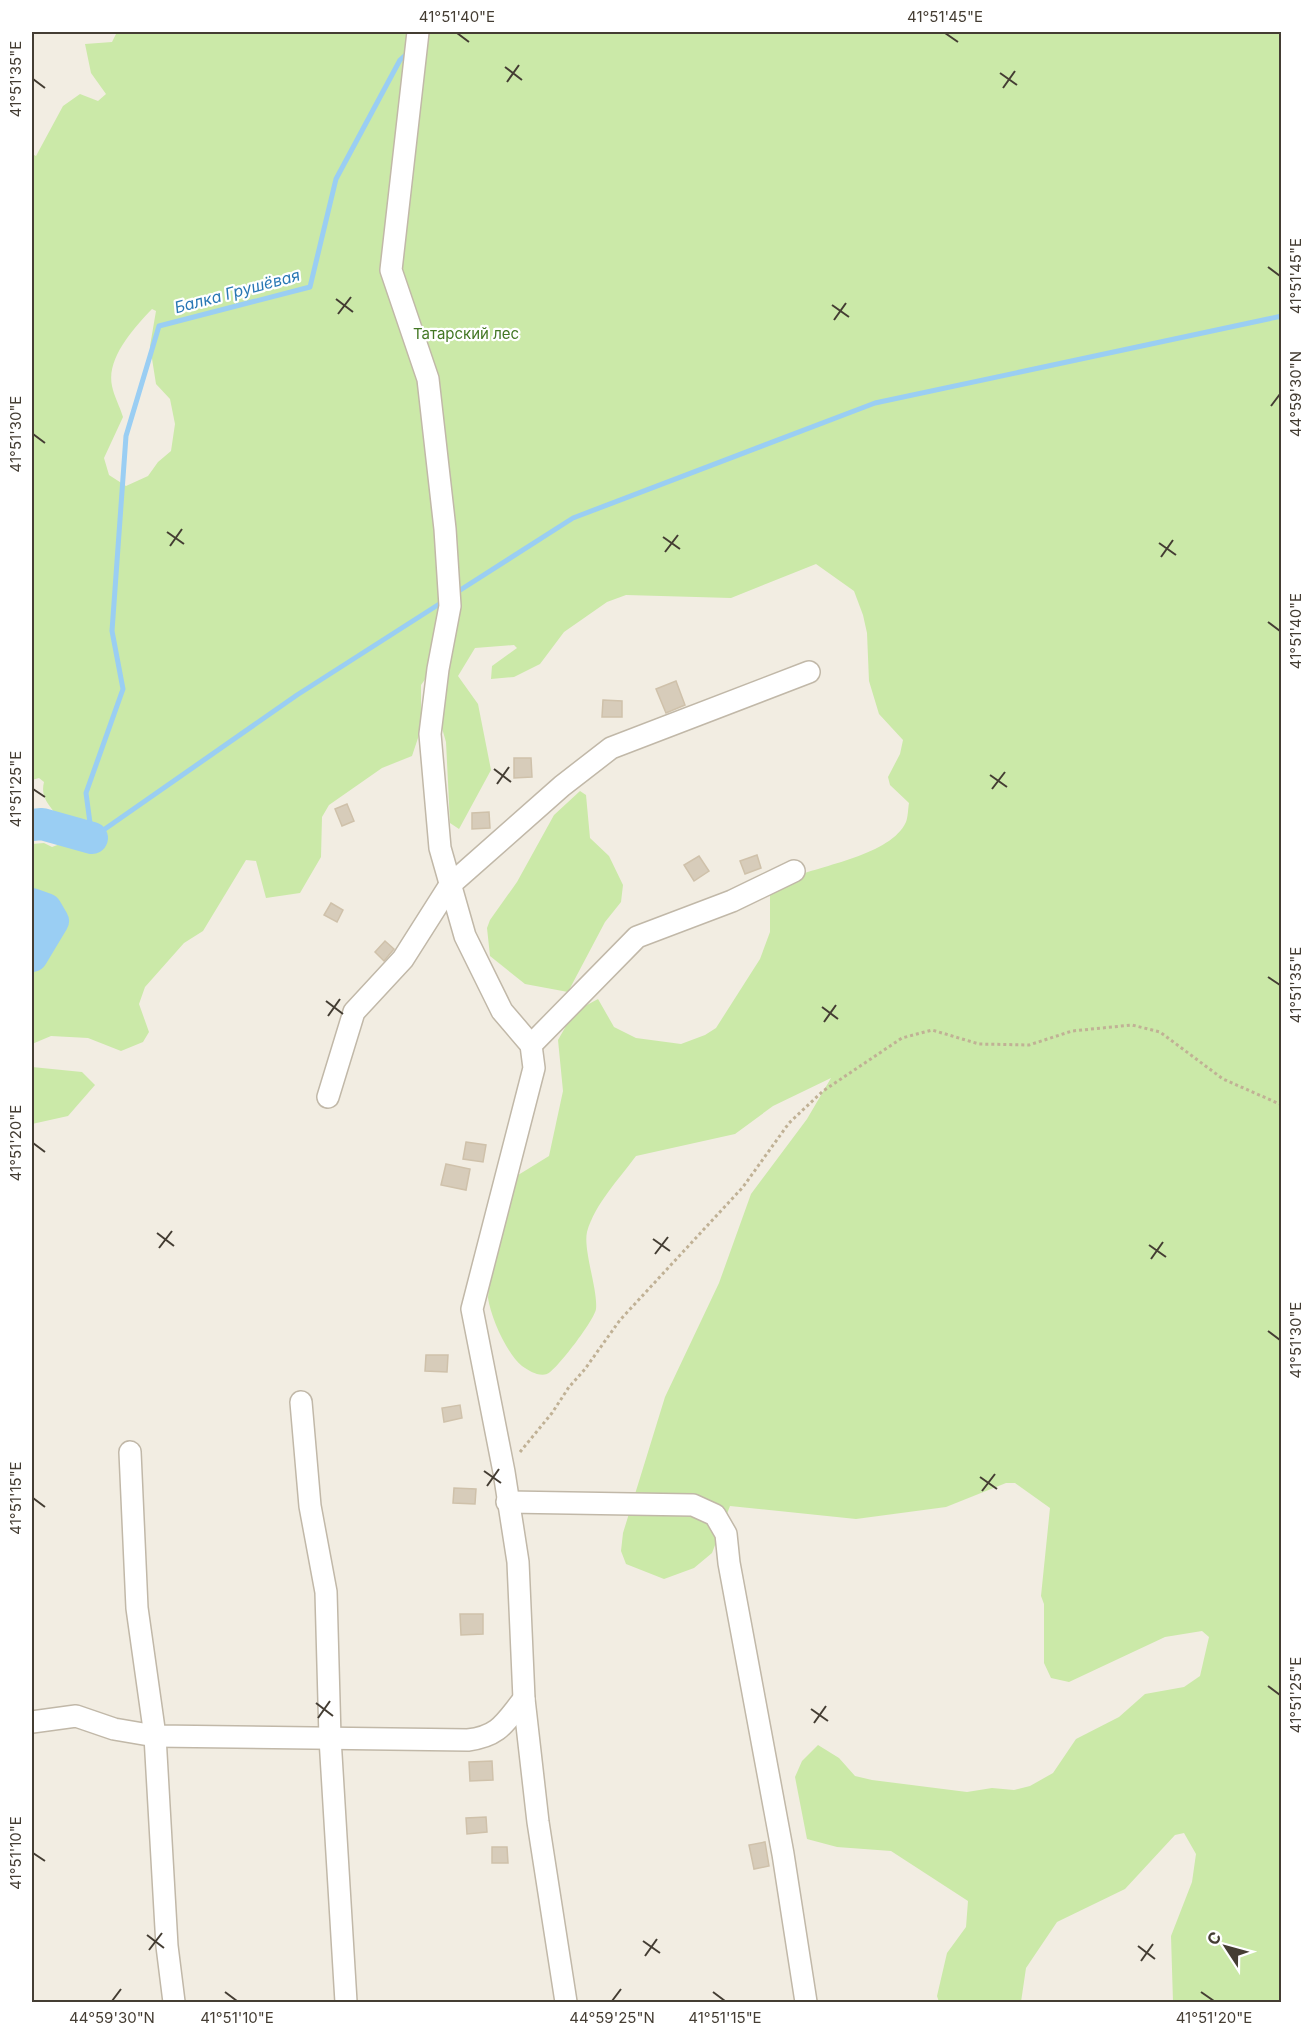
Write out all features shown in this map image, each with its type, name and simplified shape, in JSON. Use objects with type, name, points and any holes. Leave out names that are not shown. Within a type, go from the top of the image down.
[{"type":"street","points":[[418,32],[392,270],[428,379],[445,529],[450,606],[438,669],[430,734],[440,848],[465,936],[502,1011],[531,1045],[534,1068],[472,1309],[504,1472],[518,1562],[524,1699],[538,1822],[566,2002]]},
{"type":"street","points":[[328,1097],[354,1012],[403,959],[450,885],[562,786],[611,748],[809,672]]},
{"type":"street","points":[[531,1045],[637,937],[732,901],[794,871]]},
{"type":"street","points":[[301,1402],[310,1506],[326,1592],[330,1738],[346,2002]]},
{"type":"street","points":[[130,1452],[137,1608],[154,1736],[167,1946],[174,2002]]},
{"type":"street","points":[[507,1502],[693,1505],[715,1515],[726,1534],[729,1563],[783,1854],[806,2002]]},
{"type":"street","points":[[32,1722],[76,1716],[114,1729],[154,1736],[468,1740],[485,1738],[499,1730],[524,1699]]},
{"type":"path","points":[[504,1472],[552,1413],[569,1387],[585,1370],[620,1320],[743,1187],[789,1124],[823,1091],[902,1038],[932,1030],[979,1044],[1029,1045],[1072,1031],[1132,1024],[1160,1032],[1223,1079],[1281,1105]]},
{"type":"green space","name":"Татарский лес","points":[[114,32],[1281,32],[1281,2002],[1173,2002],[1171,1936],[1192,1882],[1196,1854],[1184,1833],[1175,1835],[1125,1889],[1057,1922],[1026,1968],[1021,2002],[939,2002],[937,1996],[947,1953],[966,1927],[968,1901],[891,1851],[837,1847],[807,1839],[795,1777],[802,1761],[818,1745],[839,1758],[855,1776],[872,1780],[967,1792],[992,1788],[1014,1790],[1030,1786],[1053,1773],[1076,1739],[1119,1717],[1145,1694],[1184,1687],[1200,1676],[1209,1637],[1202,1631],[1165,1637],[1069,1682],[1051,1678],[1044,1663],[1044,1604],[1041,1596],[1050,1508],[1015,1483],[1006,1483],[946,1507],[856,1519],[730,1506],[712,1553],[694,1568],[664,1579],[626,1564],[621,1551],[623,1533],[665,1397],[719,1283],[751,1194],[807,1119],[831,1078],[773,1106],[735,1134],[636,1156],[602,1202],[587,1232],[587,1249],[596,1301],[594,1315],[552,1371],[541,1375],[522,1366],[505,1344],[492,1315],[488,1298],[497,1188],[549,1156],[563,1091],[558,1040],[574,1012],[598,999],[614,1027],[636,1038],[681,1044],[705,1035],[716,1028],[760,959],[770,932],[770,890],[791,878],[871,851],[886,843],[906,822],[909,803],[890,785],[888,777],[900,754],[903,740],[879,714],[869,681],[867,633],[854,591],[816,564],[731,598],[626,595],[607,602],[564,632],[540,664],[514,677],[491,679],[492,666],[517,648],[514,645],[475,648],[458,676],[478,704],[491,770],[459,829],[450,823],[446,742],[435,704],[443,654],[421,685],[421,729],[412,756],[382,768],[329,805],[322,817],[321,857],[300,893],[266,898],[256,861],[246,860],[203,931],[184,943],[145,987],[139,1004],[149,1032],[143,1042],[121,1051],[88,1038],[51,1036],[32,1044],[32,844],[44,843],[52,847],[60,844],[62,829],[59,819],[44,795],[44,782],[39,778],[32,780],[32,154],[36,156],[63,106],[80,94],[98,101],[106,94],[91,73],[85,44],[112,42],[116,34]],"holes":[[[152,309],[156,311],[150,346],[156,384],[170,399],[175,424],[171,451],[158,462],[148,476],[126,486],[109,475],[104,458],[123,417],[113,390],[111,375],[117,354],[123,344]]]},
{"type":"green space","points":[[580,791],[586,795],[590,838],[609,856],[623,885],[621,902],[605,922],[568,992],[525,984],[490,956],[487,928],[490,920],[517,882],[554,815]]},
{"type":"green space","points":[[32,1067],[82,1072],[95,1085],[68,1116],[32,1124]]},
{"type":"building","points":[[676,681],[685,705],[666,713],[656,689]]},
{"type":"building","points":[[603,700],[622,701],[622,717],[602,717]]},
{"type":"building","points":[[514,758],[531,758],[532,777],[514,778]]},
{"type":"building","points":[[347,804],[354,821],[342,826],[335,809]]},
{"type":"building","points":[[489,812],[490,828],[472,829],[472,813]]},
{"type":"building","points":[[757,855],[761,868],[745,874],[740,861]]},
{"type":"building","points":[[699,856],[709,871],[694,881],[684,865]]},
{"type":"building","points":[[331,903],[343,910],[337,922],[324,915]]},
{"type":"building","points":[[385,941],[394,949],[384,961],[375,952]]},
{"type":"building","points":[[466,1142],[486,1145],[483,1162],[463,1159]]},
{"type":"building","points":[[446,1164],[470,1169],[466,1190],[441,1185]]},
{"type":"building","points":[[426,1355],[448,1355],[447,1372],[425,1371]]},
{"type":"building","points":[[460,1405],[462,1418],[444,1422],[442,1408]]},
{"type":"building","points":[[454,1488],[476,1489],[475,1504],[453,1503]]},
{"type":"building","points":[[460,1614],[483,1614],[483,1634],[461,1635]]},
{"type":"building","points":[[492,1761],[493,1780],[470,1781],[469,1762]]},
{"type":"building","points":[[486,1817],[487,1832],[467,1834],[466,1818]]},
{"type":"building","points":[[765,1842],[769,1866],[754,1869],[749,1845]]},
{"type":"building","points":[[492,1847],[507,1847],[508,1863],[492,1863]]},
{"type":"waterway","name":"Балка Грушёвая","points":[[410,51],[400,60],[336,179],[310,287],[159,326],[126,436],[112,631],[123,689],[86,793],[92,838],[297,695],[444,601]]},
{"type":"waterway","points":[[454,594],[573,518],[875,403],[1282,316]]},
{"type":"waterway","points":[[32,825],[42,824],[92,838]]},
{"type":"waterway","points":[[32,904],[46,909],[53,921],[32,956]]}]
